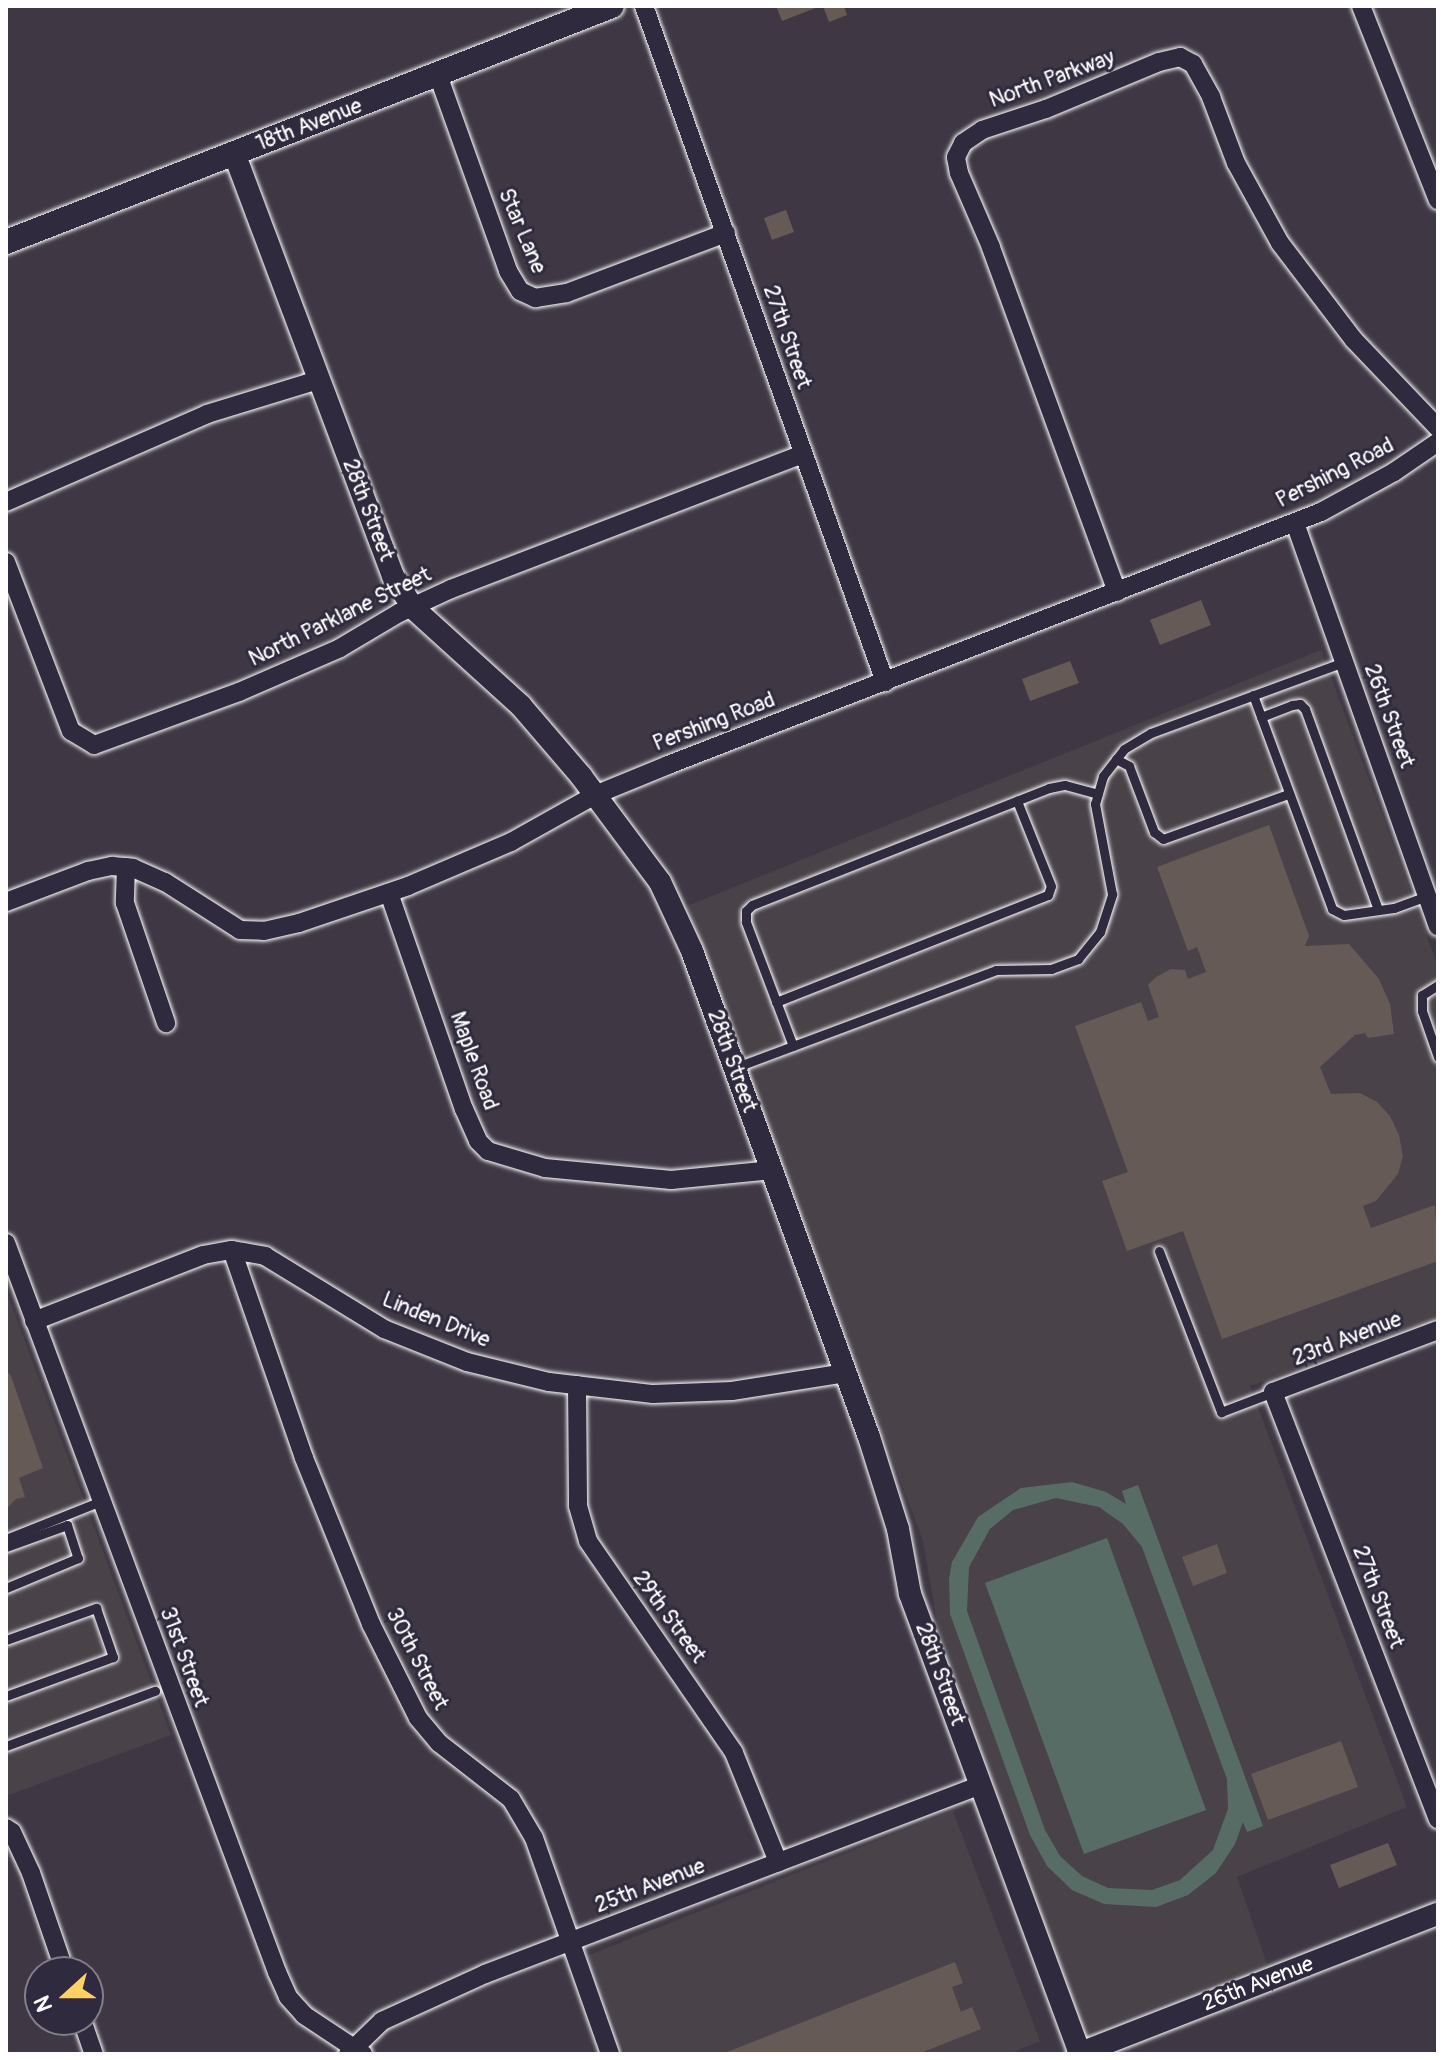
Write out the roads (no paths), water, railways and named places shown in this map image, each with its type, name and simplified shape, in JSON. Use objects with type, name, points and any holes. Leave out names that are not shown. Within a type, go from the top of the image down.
[{"type":"main road","name":"18th Avenue","points":[[6,242],[612,6]]},
{"type":"street","name":"27th Street","points":[[644,6],[885,682]]},
{"type":"street","points":[[1361,6],[1438,200]]},
{"type":"street","name":"North Parkway","points":[[1117,592],[986,233],[959,173],[956,157],[963,143],[982,130],[1046,109],[1159,62],[1180,57],[1193,64],[1211,97],[1236,163],[1280,243],[1354,340],[1438,428]]},
{"type":"street","name":"Star Lane","points":[[438,75],[508,271],[520,291],[535,298],[567,293],[726,233]]},
{"type":"street","name":"28th Street","points":[[234,153],[393,576],[412,607],[521,706],[595,795],[660,882],[692,951],[846,1373],[898,1529],[910,1594],[1079,2054]]},
{"type":"street","points":[[6,502],[207,414],[318,380]]},
{"type":"street","name":"Pershing Road","points":[[6,902],[88,871],[112,866],[126,867],[165,882],[240,930],[264,931],[299,923],[389,893],[511,842],[595,795],[1295,523],[1394,472],[1438,442]]},
{"type":"street","name":"North Parklane Street","points":[[6,562],[71,731],[94,745],[253,686],[340,648],[412,607],[802,454]]},
{"type":"street","name":"26th Street","points":[[1295,523],[1438,926]]},
{"type":"street","points":[[126,867],[125,903],[166,1023]]},
{"type":"street","name":"Maple Road","points":[[389,893],[464,1109],[478,1141],[488,1151],[545,1168],[671,1180],[773,1170]]},
{"type":"street","name":"31st Street","points":[[6,1243],[288,1997],[304,2015],[355,2052]]},
{"type":"street","name":"Linden Drive","points":[[34,1321],[203,1255],[232,1250],[265,1256],[384,1329],[467,1362],[577,1385],[653,1394],[732,1391],[846,1373]]},
{"type":"street","name":"30th Street","points":[[232,1250],[304,1458],[371,1624],[418,1718],[439,1743],[511,1799],[534,1838],[610,2054]]},
{"type":"street","name":"23rd Avenue","points":[[1273,1392],[1438,1330]]},
{"type":"street","name":"29th Street","points":[[577,1385],[578,1506],[588,1541],[734,1753],[778,1862]]},
{"type":"street","name":"27th Street","points":[[1273,1392],[1438,1819]]},
{"type":"street","name":"25th Avenue","points":[[355,2052],[382,2021],[485,1974],[981,1785]]},
{"type":"street","points":[[6,1828],[12,1832],[31,1873],[60,1956]]},
{"type":"street","name":"26th Avenue","points":[[1079,2054],[1438,1914]]},
{"type":"lane","points":[[734,1068],[996,970],[1051,969],[1078,959],[1100,932],[1112,894],[1095,804],[1103,776],[1124,749],[1151,733],[1344,662]]},
{"type":"lane","points":[[1253,695],[1332,909],[1344,915],[1378,910],[1427,896]]},
{"type":"lane","points":[[1261,717],[1292,705],[1300,704],[1305,709],[1378,910]]},
{"type":"lane","points":[[1116,759],[1129,766],[1154,832],[1163,839],[1288,794]]},
{"type":"lane","points":[[793,1046],[746,922],[746,911],[752,905],[1065,785],[1098,794]]},
{"type":"lane","points":[[776,1002],[1048,895],[1051,886],[1017,801]]},
{"type":"lane","points":[[1438,985],[1422,995],[1422,1011],[1438,1057]]},
{"type":"lane","points":[[1159,1251],[1221,1412],[1273,1392]]},
{"type":"lane","points":[[6,1539],[101,1501]]},
{"type":"lane","points":[[6,1547],[67,1525],[78,1558],[6,1588]]},
{"type":"lane","points":[[6,1640],[96,1608],[113,1657],[6,1696]]},
{"type":"lane","points":[[6,1746],[155,1691]]}]
